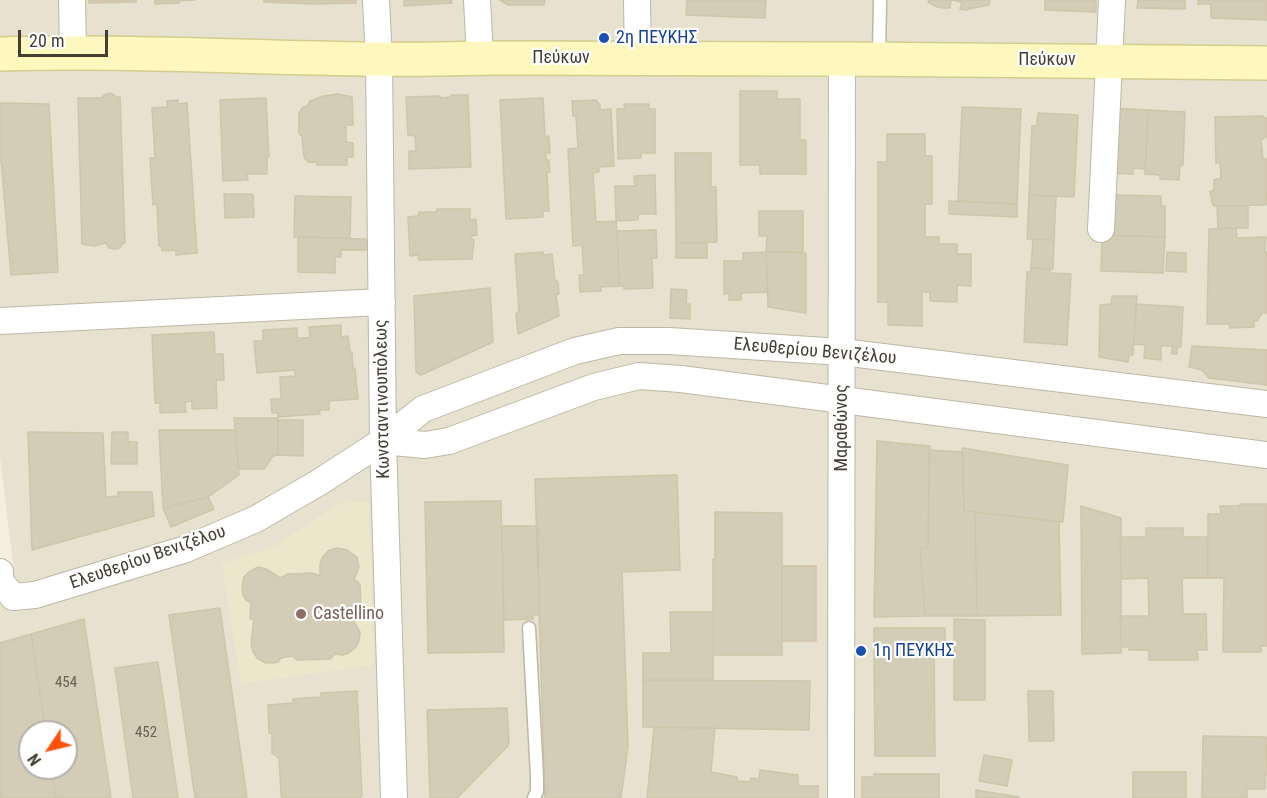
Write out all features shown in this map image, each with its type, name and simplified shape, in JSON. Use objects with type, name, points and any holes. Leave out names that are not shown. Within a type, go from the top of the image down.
[{"type":"street","points":[[72,0],[73,52]]},
{"type":"street","name":"Κωνσταντινουπόλεως","points":[[376,0],[379,59],[383,441],[394,798]]},
{"type":"street","points":[[477,0],[480,58]]},
{"type":"street","points":[[637,0],[638,59]]},
{"type":"street","points":[[1101,230],[1112,0]]},
{"type":"street","name":"Πεύκων","points":[[0,54],[73,52],[379,59],[842,58],[1267,63]]},
{"type":"street","name":"Μαραθώνος","points":[[841,798],[842,58]]},
{"type":"street","points":[[0,321],[382,302]]},
{"type":"street","name":"Ελευθερίου Βενιζέλου","points":[[0,572],[0,581],[13,597],[35,595],[186,549],[256,519],[318,483],[383,441],[423,409],[575,351],[619,341],[669,341],[842,352],[1267,404]]},
{"type":"street","points":[[383,441],[425,445],[448,441],[594,387],[639,375],[1267,455]]},
{"type":"lane","points":[[879,59],[880,0]]},
{"type":"lane","points":[[529,628],[537,776],[537,791],[534,798]]},
{"type":"shaded area","points":[[0,0],[1267,0],[1267,798],[0,798],[0,605],[14,572],[0,457]]},
{"type":"shaded area","name":"Castellino","points":[[345,501],[369,502],[374,665],[241,684],[222,563],[268,549]]},
{"type":"building","points":[[89,0],[136,0],[136,2],[89,3]]},
{"type":"building","points":[[155,0],[195,0],[155,4]]},
{"type":"building","points":[[264,0],[314,0],[314,4],[264,2]]},
{"type":"building","points":[[314,0],[356,0],[356,3],[314,4]]},
{"type":"building","points":[[404,0],[451,0],[452,3],[404,6]]},
{"type":"building","points":[[500,0],[545,0],[544,5],[508,5]]},
{"type":"building","points":[[687,0],[766,0],[765,18],[686,15]]},
{"type":"building","points":[[929,0],[951,0],[950,8],[937,7],[928,2]]},
{"type":"building","points":[[951,0],[990,0],[989,5],[965,10],[960,9],[962,2]]},
{"type":"building","points":[[1045,0],[1096,0],[1096,12],[1045,10]]},
{"type":"building","points":[[1138,0],[1185,0],[1185,9],[1137,8]]},
{"type":"building","points":[[1198,0],[1267,0],[1267,20],[1211,18],[1211,4],[1198,4]]},
{"type":"building","points":[[740,91],[777,91],[777,99],[800,99],[800,140],[806,140],[806,174],[760,174],[760,165],[740,165]]},
{"type":"building","points":[[110,93],[120,97],[125,243],[115,249],[109,248],[106,243],[94,246],[82,244],[78,98],[102,98]]},
{"type":"building","points":[[338,94],[352,97],[353,125],[346,125],[346,142],[353,143],[353,157],[347,157],[347,165],[317,165],[317,162],[308,162],[304,157],[302,136],[299,134],[299,113],[310,101]]},
{"type":"building","points":[[451,95],[468,95],[471,167],[409,169],[409,151],[416,151],[415,136],[408,135],[406,97],[440,96],[440,98],[451,97]]},
{"type":"building","points":[[266,98],[269,157],[267,157],[267,174],[247,174],[248,180],[223,181],[220,100]]},
{"type":"building","points":[[543,98],[545,137],[549,136],[550,153],[546,153],[550,172],[547,172],[549,211],[543,211],[543,217],[506,219],[500,100]]},
{"type":"building","points":[[178,100],[178,104],[187,103],[197,253],[176,255],[176,250],[162,251],[162,246],[159,246],[157,204],[153,205],[150,158],[155,158],[152,108],[167,107],[167,101]]},
{"type":"building","points":[[596,100],[600,105],[600,110],[611,109],[614,166],[599,167],[599,172],[593,173],[596,222],[616,221],[619,286],[601,287],[601,291],[580,292],[579,275],[584,275],[582,245],[573,246],[568,149],[578,148],[576,116],[573,116],[572,101]]},
{"type":"building","points":[[0,103],[49,104],[58,272],[11,275],[0,149]]},
{"type":"building","points":[[624,104],[649,104],[649,109],[655,109],[655,153],[641,153],[641,158],[618,159],[617,109],[625,109]]},
{"type":"building","points":[[962,107],[1021,109],[1017,204],[958,201]]},
{"type":"building","points":[[1112,108],[1148,110],[1145,169],[1133,168],[1133,174],[1109,173]]},
{"type":"building","points":[[1148,110],[1185,112],[1183,165],[1180,165],[1179,180],[1160,179],[1160,175],[1145,174]]},
{"type":"building","points":[[1038,113],[1078,115],[1074,197],[1029,195],[1032,126],[1037,126]]},
{"type":"building","points":[[1262,116],[1267,119],[1267,136],[1261,140],[1263,159],[1267,159],[1267,203],[1265,205],[1214,206],[1210,192],[1214,190],[1214,180],[1221,178],[1220,163],[1216,163],[1215,117]]},
{"type":"building","points":[[887,134],[925,134],[925,156],[932,156],[932,204],[925,204],[925,237],[939,237],[939,244],[957,244],[957,254],[971,254],[971,286],[957,285],[957,302],[930,301],[930,292],[922,292],[922,326],[888,325],[888,302],[878,302],[878,162],[887,162]]},
{"type":"building","points":[[675,153],[711,153],[711,187],[716,187],[717,242],[676,243]]},
{"type":"building","points":[[655,175],[656,214],[638,214],[638,220],[616,221],[615,186],[635,186],[634,176]]},
{"type":"building","points":[[224,194],[253,194],[254,217],[225,218]]},
{"type":"building","points":[[1029,195],[1056,196],[1054,240],[1027,239]]},
{"type":"building","points":[[1110,195],[1161,196],[1161,206],[1165,206],[1165,237],[1109,235]]},
{"type":"building","points":[[295,196],[351,197],[350,238],[294,237]]},
{"type":"building","points":[[949,201],[1017,204],[1017,217],[949,214]]},
{"type":"building","points":[[1217,206],[1248,206],[1248,228],[1218,228]]},
{"type":"building","points":[[437,209],[470,209],[470,220],[476,219],[477,235],[471,236],[474,240],[472,259],[419,260],[418,255],[410,256],[408,217],[418,216],[419,212],[436,212]]},
{"type":"building","points":[[759,211],[803,211],[803,252],[766,252],[767,236],[759,236]]},
{"type":"building","points":[[1236,228],[1237,238],[1266,237],[1267,313],[1262,313],[1257,321],[1254,321],[1254,327],[1230,328],[1229,324],[1207,324],[1209,229]]},
{"type":"building","points":[[656,230],[657,258],[652,258],[653,288],[624,289],[624,286],[619,286],[617,231]]},
{"type":"building","points":[[1102,235],[1165,237],[1163,273],[1101,271]]},
{"type":"building","points":[[298,237],[366,239],[366,250],[341,250],[341,257],[335,257],[335,273],[298,272]]},
{"type":"building","points":[[1033,239],[1054,240],[1053,269],[1031,268]]},
{"type":"building","points":[[676,243],[707,243],[707,258],[676,258]]},
{"type":"building","points":[[543,252],[543,255],[552,254],[555,280],[558,282],[559,294],[556,295],[559,316],[518,334],[516,314],[519,311],[515,254]]},
{"type":"building","points":[[766,252],[768,292],[741,293],[741,300],[729,300],[729,293],[724,294],[724,261],[743,261],[743,253]]},
{"type":"building","points":[[766,252],[806,253],[806,313],[768,307]]},
{"type":"building","points":[[1167,252],[1186,253],[1186,272],[1166,271]]},
{"type":"building","points":[[1031,268],[1050,269],[1050,273],[1071,274],[1067,345],[1024,342],[1027,272],[1031,272]]},
{"type":"building","points":[[490,288],[493,342],[421,375],[416,372],[414,296]]},
{"type":"building","points":[[671,289],[687,290],[686,304],[690,304],[690,319],[670,318]]},
{"type":"building","points":[[1112,296],[1137,296],[1133,355],[1129,355],[1128,362],[1099,357],[1100,305],[1111,304]]},
{"type":"building","points":[[1136,304],[1183,307],[1181,347],[1177,347],[1177,354],[1172,354],[1172,346],[1161,346],[1161,360],[1144,358],[1145,345],[1134,344]]},
{"type":"building","points":[[341,325],[341,337],[348,336],[350,352],[352,352],[358,399],[329,401],[329,410],[319,410],[320,414],[278,417],[278,413],[272,413],[271,399],[281,399],[280,377],[295,376],[295,370],[257,373],[254,341],[263,341],[263,330],[297,328],[297,338],[310,338],[309,327]]},
{"type":"building","points":[[214,332],[215,354],[223,354],[224,380],[216,380],[217,408],[192,409],[192,401],[185,402],[186,412],[160,413],[160,403],[155,403],[152,335]]},
{"type":"building","points":[[1192,346],[1267,350],[1267,385],[1209,378],[1202,370],[1189,367]]},
{"type":"building","points":[[234,418],[278,418],[278,455],[273,456],[264,469],[239,469]]},
{"type":"building","points":[[278,420],[303,420],[303,456],[278,455]]},
{"type":"building","points":[[159,430],[235,430],[239,475],[208,497],[163,508]]},
{"type":"building","points":[[28,432],[103,433],[106,497],[118,496],[118,492],[152,492],[154,516],[32,550]]},
{"type":"building","points":[[112,432],[128,432],[128,442],[137,442],[137,464],[111,464]]},
{"type":"building","points":[[877,441],[930,446],[928,547],[920,548],[925,616],[874,617]]},
{"type":"building","points":[[962,448],[1068,465],[1063,522],[964,511]]},
{"type":"building","points":[[929,450],[963,452],[964,511],[975,512],[977,616],[925,616],[920,548],[928,547]]},
{"type":"building","points":[[677,475],[680,570],[622,572],[628,746],[621,798],[545,798],[535,479]]},
{"type":"building","points":[[208,497],[214,509],[171,527],[163,508]]},
{"type":"building","points":[[501,501],[504,652],[428,653],[425,502]]},
{"type":"building","points":[[1240,504],[1267,504],[1267,646],[1261,646],[1261,652],[1223,652],[1224,578],[1208,578],[1208,514],[1221,514],[1220,506],[1240,506]]},
{"type":"building","points":[[1081,506],[1121,518],[1121,653],[1082,654]]},
{"type":"building","points":[[715,512],[782,513],[782,655],[713,655]]},
{"type":"building","points":[[975,512],[1059,522],[1061,615],[977,616]]},
{"type":"building","points":[[502,526],[538,526],[539,615],[533,615],[533,619],[504,620]]},
{"type":"building","points":[[1146,528],[1183,528],[1183,537],[1207,537],[1208,578],[1182,578],[1183,614],[1206,614],[1207,650],[1197,650],[1198,660],[1149,660],[1149,650],[1129,650],[1129,647],[1121,647],[1120,616],[1149,616],[1148,578],[1121,579],[1120,537],[1146,537]]},
{"type":"building","points":[[337,548],[347,550],[357,557],[359,567],[354,580],[360,585],[361,610],[360,618],[354,622],[360,632],[356,647],[349,653],[335,654],[330,659],[297,660],[293,656],[281,658],[278,662],[266,663],[258,659],[251,644],[254,619],[250,619],[251,603],[243,595],[244,577],[258,567],[280,578],[288,574],[312,573],[320,576],[322,558],[329,550]]},
{"type":"building","points":[[782,566],[816,566],[816,641],[782,641]]},
{"type":"building","points":[[220,608],[247,798],[195,798],[169,615]]},
{"type":"building","points":[[670,612],[713,612],[713,680],[643,680],[643,653],[671,653]]},
{"type":"building","points":[[84,619],[111,798],[56,798],[54,780],[78,780],[78,720],[44,720],[31,634]]},
{"type":"building","points":[[954,619],[985,620],[985,700],[954,700]]},
{"type":"building","points":[[874,628],[945,628],[945,648],[874,648]]},
{"type":"building","points":[[31,634],[44,720],[18,720],[18,780],[54,780],[56,798],[1,798],[0,643]]},
{"type":"building","points":[[874,648],[934,648],[935,756],[875,756]]},
{"type":"building","points":[[158,662],[178,798],[133,798],[115,668]]},
{"type":"building","points":[[643,680],[810,681],[809,730],[643,727]]},
{"type":"building","points":[[357,691],[362,796],[359,798],[282,798],[279,758],[272,753],[268,705],[293,703],[293,699],[321,697],[321,693]]},
{"type":"building","points":[[1028,691],[1053,691],[1054,741],[1029,741]]},
{"type":"building","points":[[507,708],[508,746],[457,798],[430,798],[427,710]]},
{"type":"building","points":[[654,727],[715,728],[711,772],[737,777],[737,781],[750,782],[751,778],[759,779],[760,770],[798,775],[798,786],[818,786],[818,798],[647,798]]},
{"type":"building","points":[[1203,736],[1266,737],[1265,789],[1247,789],[1247,798],[1202,798]]},
{"type":"building","points":[[984,755],[1012,760],[1007,786],[979,781]]},
{"type":"building","points":[[1133,772],[1186,772],[1186,798],[1133,798]]},
{"type":"building","points":[[874,774],[939,774],[939,798],[862,798],[862,777],[874,777]]},
{"type":"building","points":[[976,790],[1019,797],[1019,798],[976,798]]},
{"type":"place","name":"2η ΠΕΥΚΗΣ","points":[[604,38]]},
{"type":"place","name":"Castellino","points":[[301,614]]},
{"type":"place","name":"1η ΠΕΥΚΗΣ","points":[[861,651]]}]
